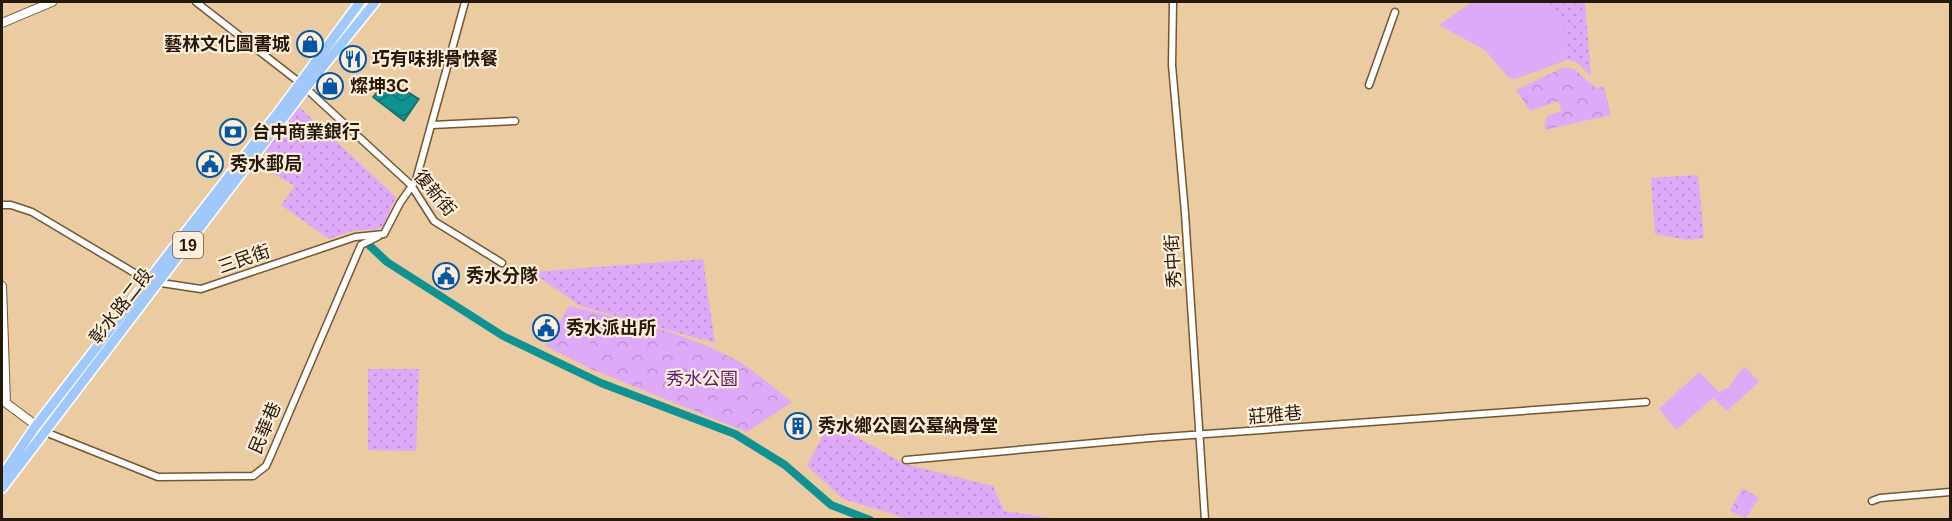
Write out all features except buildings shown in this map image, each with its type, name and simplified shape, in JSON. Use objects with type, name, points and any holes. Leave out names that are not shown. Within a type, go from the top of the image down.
[{"type":"main road","name":"彰水路二段","points":[[2,488],[159,284],[360,2]]},
{"type":"main road","name":"彰水路二段","points":[[2,476],[35,427],[301,85],[375,2]]},
{"type":"street","points":[[2,23],[52,2]]},
{"type":"street","name":"復新街","points":[[196,2],[301,85],[411,185],[434,220],[502,262]]},
{"type":"street","points":[[384,234],[416,180],[456,42],[465,2]]},
{"type":"street","name":"秀中街","points":[[1173,2],[1172,64],[1185,213],[1205,519]]},
{"type":"street","points":[[1369,85],[1395,12]]},
{"type":"street","points":[[432,125],[515,121]]},
{"type":"street","name":"三民街","points":[[2,205],[11,205],[32,212],[148,281],[201,289],[355,237],[384,234]]},
{"type":"street","name":"民華巷","points":[[45,432],[158,477],[253,476],[266,466],[361,245],[384,234]]},
{"type":"street","points":[[2,286],[4,404],[45,432]]},
{"type":"street","name":"莊雅巷","points":[[906,460],[1138,439],[1646,402]]},
{"type":"street","points":[[1872,501],[1880,498],[1950,492]]},
{"type":"green space","points":[[1472,2],[1549,2],[1565,30],[1567,60],[1515,79],[1509,78],[1485,50],[1439,25]]},
{"type":"green space","points":[[1549,2],[1585,2],[1591,76],[1576,62],[1567,60],[1565,30]]},
{"type":"green space","points":[[1564,67],[1574,69],[1596,88],[1604,87],[1611,115],[1544,130],[1547,116],[1562,111],[1558,101],[1530,111],[1516,90]]},
{"type":"green space","points":[[298,106],[396,197],[383,226],[378,229],[352,231],[329,239],[281,205],[295,186],[269,171],[274,159],[264,149]]},
{"type":"green space","points":[[1698,175],[1704,238],[1687,240],[1655,234],[1651,178]]},
{"type":"green space","points":[[703,259],[715,343],[580,306],[532,272]]},
{"type":"green space","name":"秀水公園","points":[[569,306],[654,327],[716,350],[751,369],[792,402],[747,432],[591,369],[546,346]]},
{"type":"green space","points":[[577,333],[592,340],[580,363],[565,355]]},
{"type":"green space","points":[[1744,366],[1759,382],[1727,411],[1713,398],[1676,430],[1659,409],[1699,372],[1719,392],[1729,387]]},
{"type":"green space","points":[[368,369],[419,369],[416,451],[368,450]]},
{"type":"green space","points":[[830,422],[905,464],[993,486],[1004,511],[1058,519],[909,519],[843,499],[807,466]]},
{"type":"green space","points":[[1742,488],[1759,498],[1746,518],[1730,511]]},
{"type":"water","points":[[387,79],[419,99],[404,121],[373,97]]},
{"type":"waterway","points":[[368,244],[387,262],[503,336],[601,383],[735,434],[785,465],[831,505],[870,520]]},
{"type":"place","name":"藝林文化圖書城","points":[[310,44]]},
{"type":"place","name":"巧有味排骨快餐","points":[[353,59]]},
{"type":"place","name":"燦坤3C","points":[[330,86]]},
{"type":"place","name":"台中商業銀行","points":[[233,132]]},
{"type":"place","name":"秀水郵局","points":[[210,164]]},
{"type":"place","name":"秀水分隊","points":[[446,276]]},
{"type":"place","name":"秀水派出所","points":[[546,328]]},
{"type":"place","name":"秀水鄉公園公墓納骨堂","points":[[798,426]]}]
